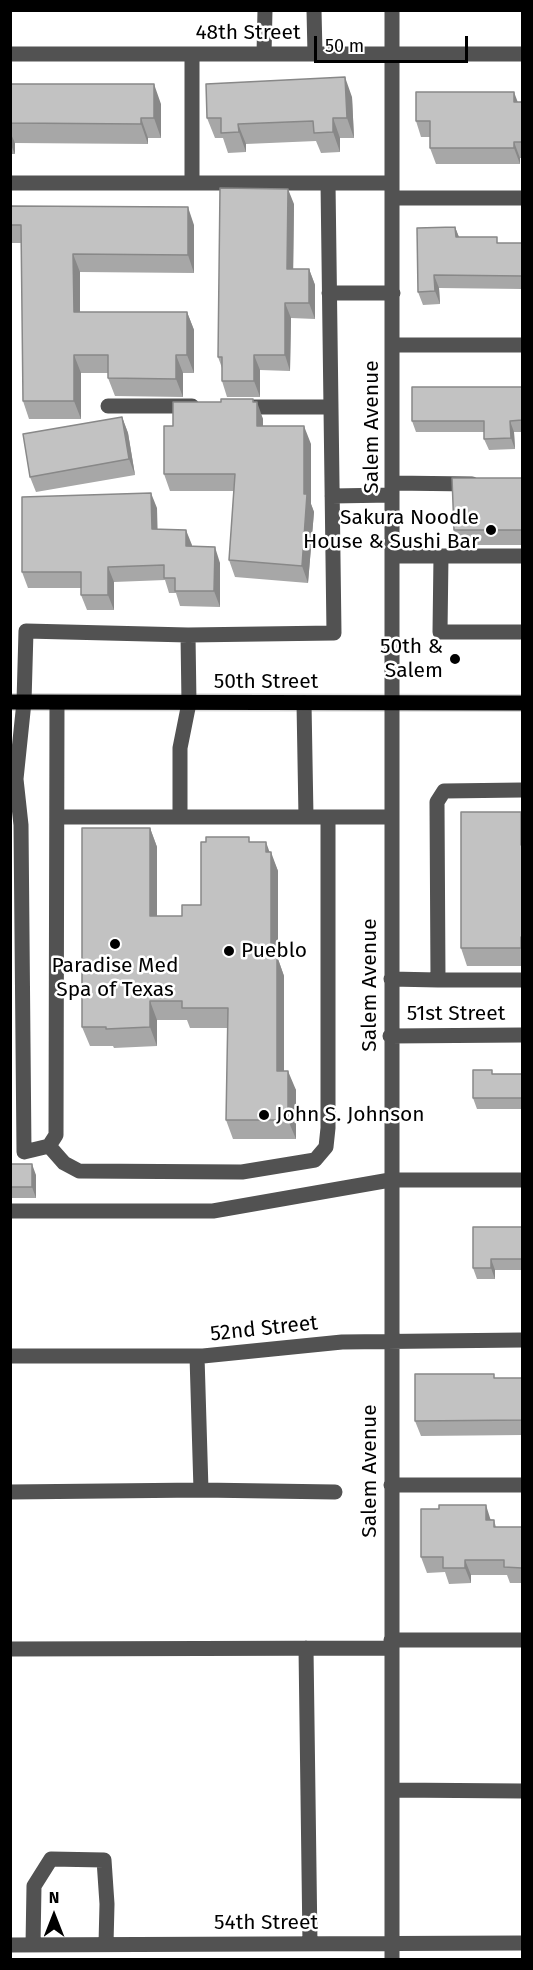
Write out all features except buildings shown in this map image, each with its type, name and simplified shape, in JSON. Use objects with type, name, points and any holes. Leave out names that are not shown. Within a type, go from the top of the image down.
[{"type":"main road","name":"50th Street","points":[[17,702],[522,703]]},
{"type":"street","points":[[264,54],[265,10]]},
{"type":"street","points":[[314,10],[315,54]]},
{"type":"street","name":"Salem Avenue","points":[[392,10],[393,489],[390,1036],[392,1959]]},
{"type":"street","name":"48th Street","points":[[10,54],[522,54]]},
{"type":"street","points":[[192,54],[192,183]]},
{"type":"street","points":[[10,183],[328,183],[392,190],[522,198]]},
{"type":"street","points":[[57,703],[56,1135],[49,1146],[24,1152],[21,825],[13,778],[17,702],[26,631],[188,635],[334,633],[328,183]]},
{"type":"street","points":[[329,293],[393,293]]},
{"type":"street","points":[[393,345],[522,345]]},
{"type":"street","points":[[108,406],[202,406]]},
{"type":"street","points":[[225,406],[331,407]]},
{"type":"street","points":[[332,496],[393,489],[487,484]]},
{"type":"street","points":[[392,556],[522,556]]},
{"type":"street","points":[[441,556],[440,632],[522,632]]},
{"type":"street","points":[[180,817],[180,748],[189,703],[188,635]]},
{"type":"street","points":[[304,703],[306,817]]},
{"type":"street","points":[[438,980],[437,802],[444,791],[522,790]]},
{"type":"street","points":[[57,817],[392,817]]},
{"type":"street","points":[[49,1146],[64,1163],[79,1171],[242,1172],[315,1160],[326,1147],[328,1128],[328,817]]},
{"type":"street","points":[[391,979],[522,980]]},
{"type":"street","name":"51st Street","points":[[390,1036],[522,1035]]},
{"type":"street","points":[[10,1211],[213,1211],[390,1180],[522,1179]]},
{"type":"street","name":"52nd Street","points":[[10,1356],[197,1356],[342,1342],[522,1340]]},
{"type":"street","points":[[197,1356],[201,1490]]},
{"type":"street","points":[[391,1485],[522,1485]]},
{"type":"street","points":[[10,1492],[201,1490],[335,1492]]},
{"type":"street","points":[[10,1649],[306,1648],[522,1640]]},
{"type":"street","points":[[306,1648],[310,1944]]},
{"type":"street","points":[[392,1790],[522,1791]]},
{"type":"street","points":[[33,1945],[34,1886],[51,1859],[104,1860],[107,1904],[106,1944]]},
{"type":"street","name":"54th Street","points":[[10,1945],[522,1943]]},
{"type":"place","name":"Sakura Noodle House & Sushi Bar","points":[[491,530]]},
{"type":"place","name":"50th & Salem","points":[[455,659]]},
{"type":"place","name":"Paradise Med Spa of Texas","points":[[115,944]]},
{"type":"place","name":"Pueblo","points":[[229,951]]},
{"type":"place","name":"John S. Johnson","points":[[264,1115]]}]
